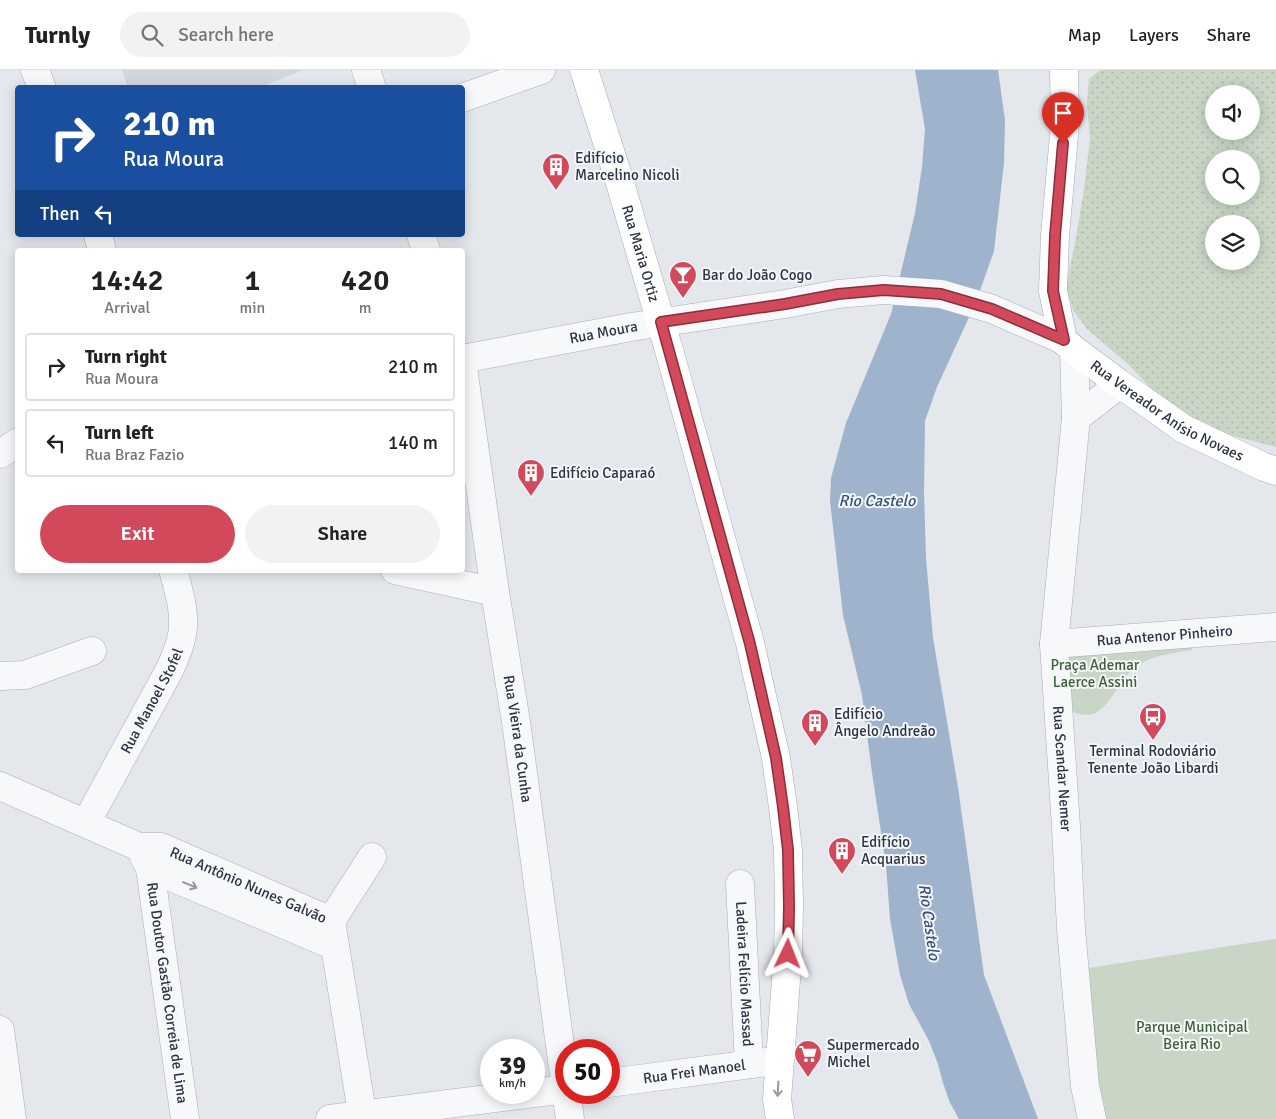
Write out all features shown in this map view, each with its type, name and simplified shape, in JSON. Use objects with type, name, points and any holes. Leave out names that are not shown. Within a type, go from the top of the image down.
[{"type":"main road","name":"Rua Maria Ortiz","points":[[584,70],[618,176],[661,322],[750,644],[777,768],[788,850],[789,907],[788,954],[777,1099],[780,1119]]},
{"type":"main road","points":[[1064,70],[1064,124],[1055,236],[1053,291],[1069,345]]},
{"type":"main road","name":"Rua Vereador Anísio Novaes","points":[[1069,345],[1184,429],[1276,471]]},
{"type":"street","points":[[35,70],[41,85]]},
{"type":"street","points":[[366,70],[371,85]]},
{"type":"street","points":[[465,97],[540,70]]},
{"type":"street","name":"Rua Moura","points":[[465,359],[661,322],[785,304],[838,294],[884,290],[941,294],[992,309],[1069,345]]},
{"type":"street","name":"Rua Scandar Nemer","points":[[1069,345],[1076,418],[1054,644],[1071,929],[1085,1086],[1092,1119]]},
{"type":"street","name":"Rua Vieira da Cunha","points":[[465,381],[495,592],[516,722],[559,1039]]},
{"type":"street","points":[[1076,418],[1120,384]]},
{"type":"street","points":[[0,454],[15,444]]},
{"type":"street","name":"Rua Manoel Stofel","points":[[86,823],[170,669],[176,654],[182,636],[183,614],[175,573]]},
{"type":"street","points":[[409,573],[495,592]]},
{"type":"street","name":"Rua Antenor Pinheiro","points":[[1054,644],[1276,627]]},
{"type":"street","points":[[0,676],[25,675],[92,651]]},
{"type":"street","name":"Rua Antônio Nunes Galvão","points":[[0,786],[86,823],[144,858],[161,847],[333,934]]},
{"type":"street","points":[[363,1116],[333,934],[372,857]]},
{"type":"street","name":"Rua Doutor Gastão Correia de Lima","points":[[144,858],[186,1119]]},
{"type":"street","name":"Ladeira Felício Massad","points":[[740,884],[749,1064]]},
{"type":"street","points":[[0,1030],[12,1119]]},
{"type":"street","name":"Rua Frei Manoel","points":[[620,1082],[780,1060]]},
{"type":"street","points":[[330,1119],[555,1090]]},
{"type":"street","name":"Rua Vieira da Cunha","points":[[568,1104],[570,1119]]},
{"type":"shaded area","points":[[122,70],[304,70],[264,85],[127,85]]},
{"type":"green space","points":[[1100,70],[1276,70],[1276,447],[1226,434],[1189,421],[1155,393],[1130,366],[1087,329],[1073,310],[1066,287],[1084,189],[1090,139],[1087,104],[1089,79]]},
{"type":"green space","name":"Praça Ademar Laerce Assini","points":[[1191,640],[1192,650],[1153,658],[1133,669],[1106,704],[1094,714],[1084,715],[1067,711],[1069,650]]},
{"type":"green space","name":"Parque Municipal Beira Rio","points":[[1276,939],[1276,1119],[1103,1119],[1082,969]]},
{"type":"water","name":"Rio Castelo","points":[[915,70],[998,70],[1005,120],[1004,163],[994,251],[976,302],[937,387],[925,421],[924,492],[926,558],[933,638],[958,787],[984,975],[1038,1119],[959,1119],[950,1103],[929,1041],[909,1004],[900,975],[890,919],[886,865],[862,695],[843,615],[830,501],[831,478],[846,423],[891,314],[915,213],[922,167],[925,129]]},
{"type":"place","name":"Edifício Marcelino Nicoli","points":[[556,191]]},
{"type":"place","name":"Bar do João Cogo","points":[[683,299]]},
{"type":"place","name":"Edifício Caparaó","points":[[531,497]]},
{"type":"place","name":"Terminal Rodoviário Tenente João Libardi","points":[[1153,741]]},
{"type":"place","name":"Edifício Ângelo Andreão","points":[[815,747]]},
{"type":"place","name":"Edifício Acquarius","points":[[842,875]]},
{"type":"place","name":"Supermercado Michel","points":[[808,1078]]},
{"type":"route","points":[[788,954],[788,850],[776,758],[750,644],[661,322],[785,304],[838,294],[884,290],[941,294],[992,309],[1064,340],[1053,291],[1055,236],[1063,143]]}]
